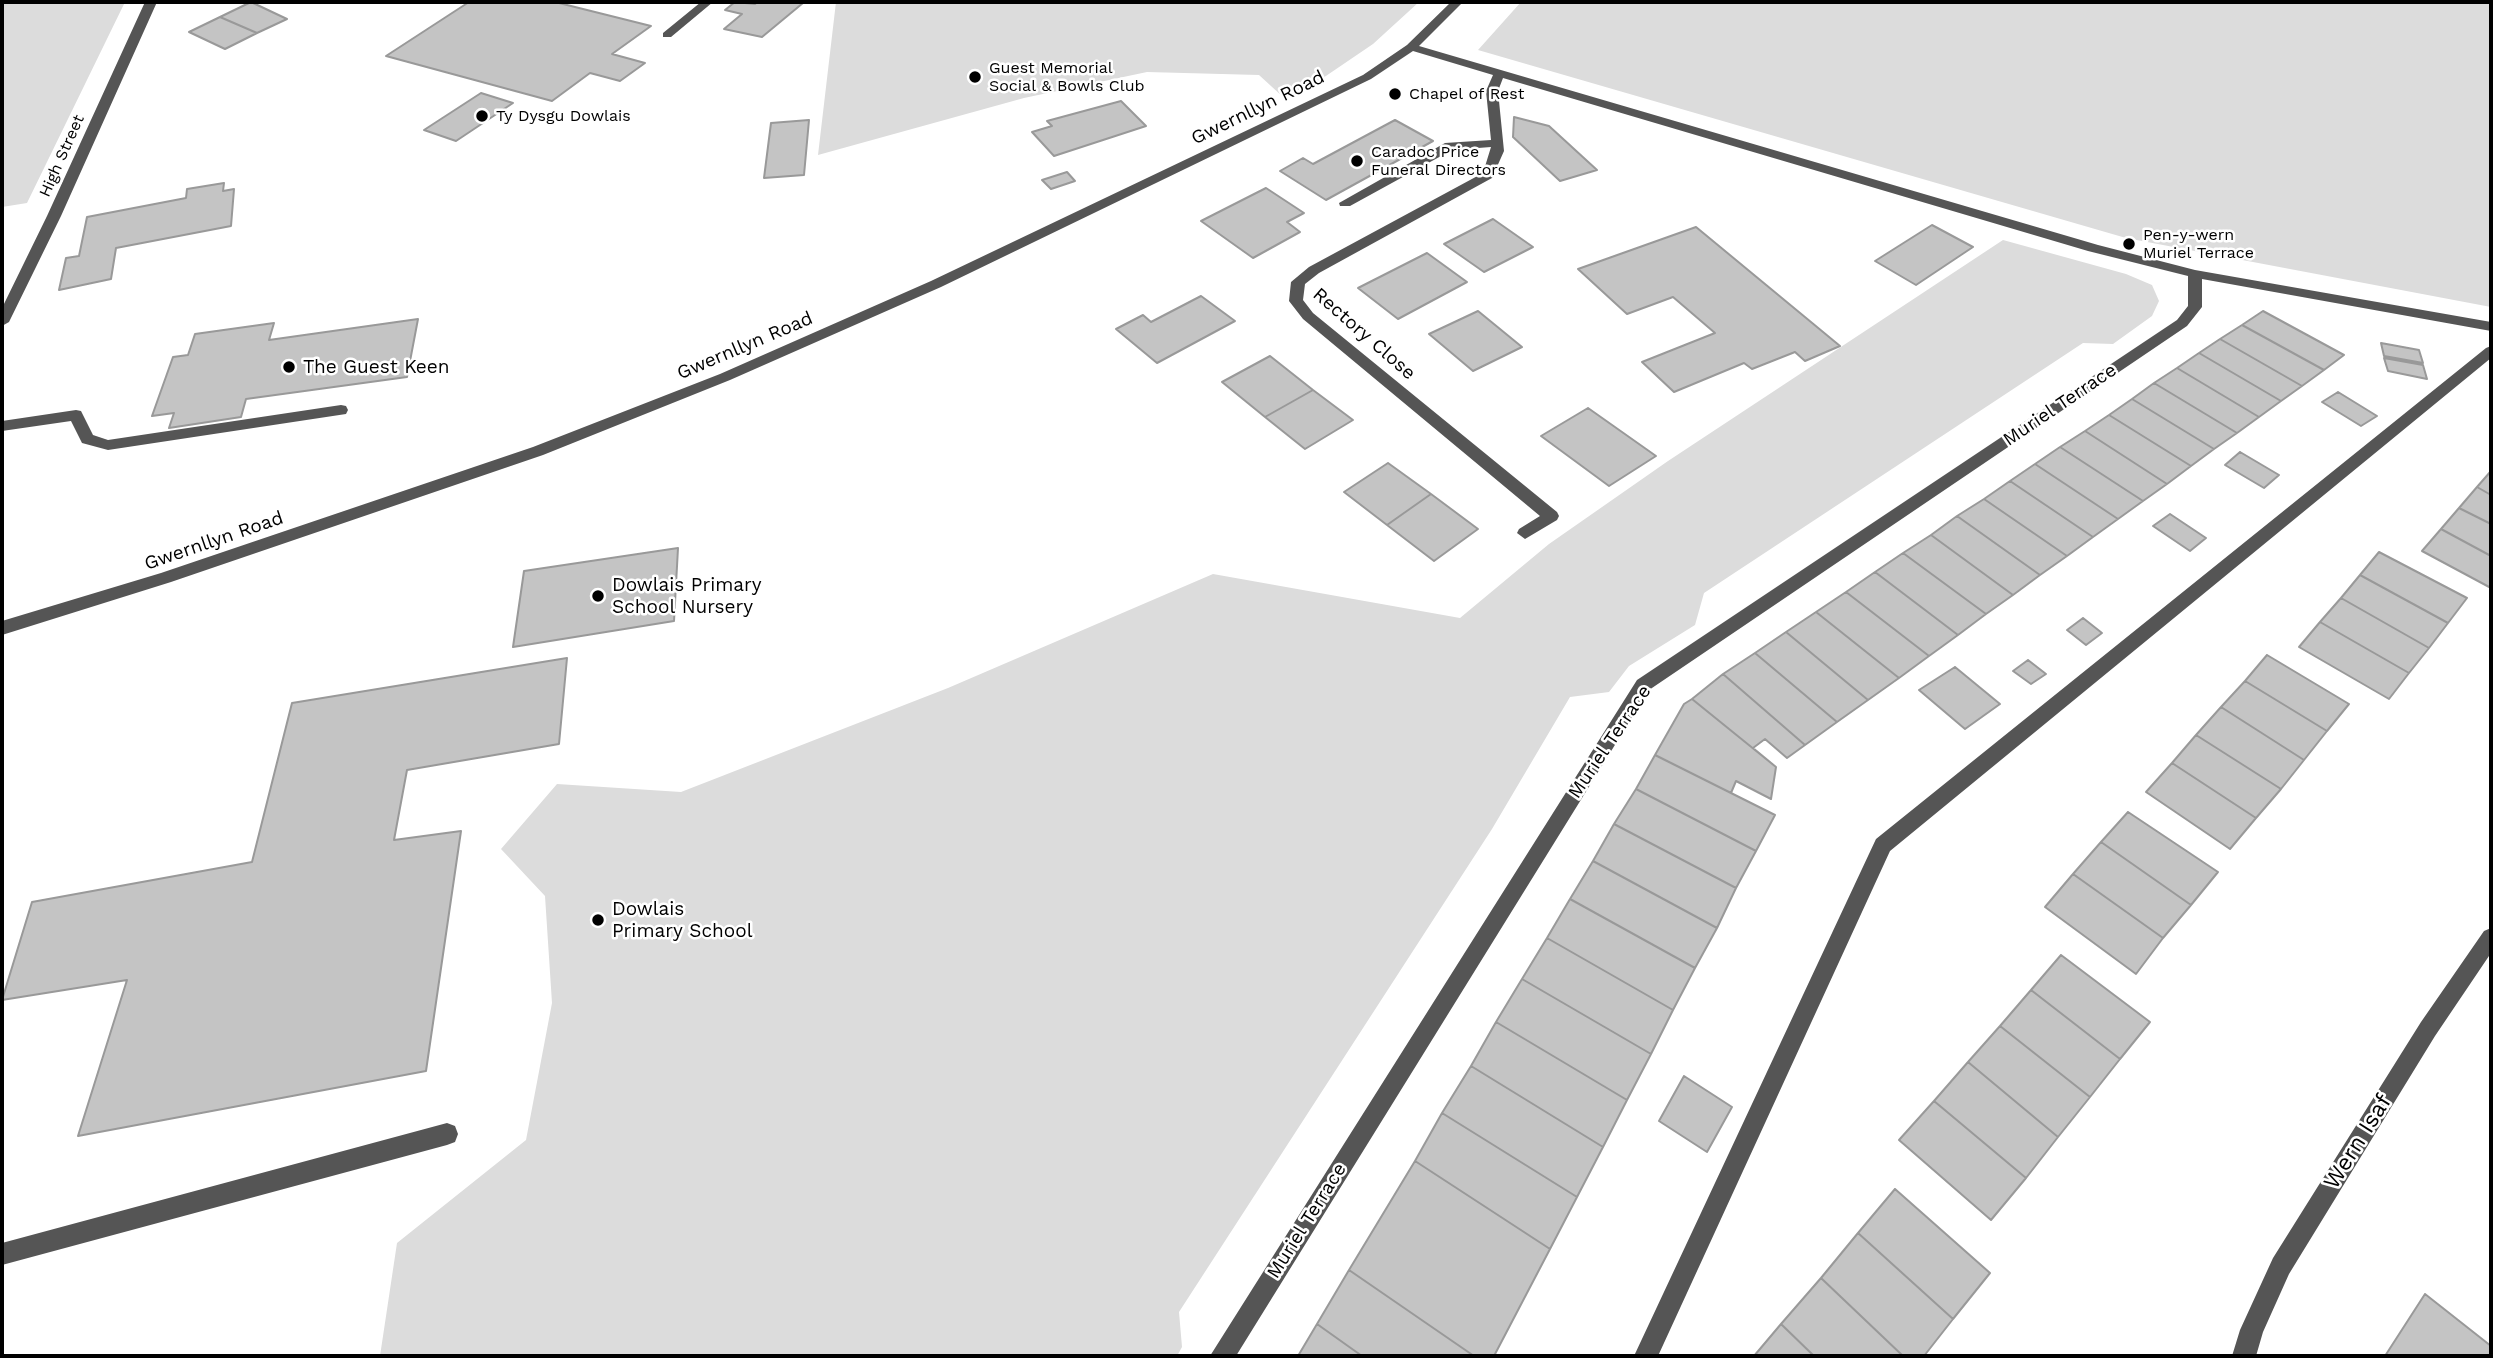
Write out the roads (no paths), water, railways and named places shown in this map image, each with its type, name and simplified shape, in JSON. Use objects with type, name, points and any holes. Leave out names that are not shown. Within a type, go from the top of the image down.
[{"type":"street","name":"High Street","points":[[2,323],[54,216],[151,2]]},
{"type":"street","points":[[667,35],[708,2]]},
{"type":"street","name":"Gwernllyn Road","points":[[2,628],[166,579],[526,455],[725,377],[936,285],[1367,77],[1411,47],[1457,2]]},
{"type":"street","points":[[1411,47],[2093,248],[2195,274],[2491,328]]},
{"type":"street","name":"Rectory Close","points":[[1500,73],[1492,91],[1498,151],[1488,175],[1314,270],[1298,282],[1296,301],[1308,316],[1551,516],[1525,533]]},
{"type":"street","points":[[1345,203],[1449,146],[1497,143]]},
{"type":"street","name":"Muriel Terrace","points":[[1222,1356],[1643,685],[2182,323],[2195,307],[2195,274]]},
{"type":"street","points":[[1646,1356],[1883,845],[2491,351]]},
{"type":"street","points":[[2,426],[76,415],[87,439],[108,445],[341,410]]},
{"type":"street","name":"Wern Isaf","points":[[2244,1356],[2252,1330],[2281,1266],[2428,1029],[2491,937]]},
{"type":"street","points":[[2,1254],[447,1134]]},
{"type":"place","name":"Guest Memorial Social & Bowls Club","points":[[975,77]]},
{"type":"place","name":"Chapel of Rest","points":[[1395,94]]},
{"type":"place","name":"Ty Dysgu Dowlais","points":[[482,116]]},
{"type":"place","name":"Caradoc Price Funeral Directors","points":[[1357,161]]},
{"type":"place","name":"Pen-y-wern Muriel Terrace","points":[[2129,244]]},
{"type":"place","name":"The Guest Keen","points":[[289,367]]},
{"type":"place","name":"Dowlais Primary School Nursery","points":[[598,596]]},
{"type":"place","name":"Dowlais Primary School","points":[[598,920]]}]
